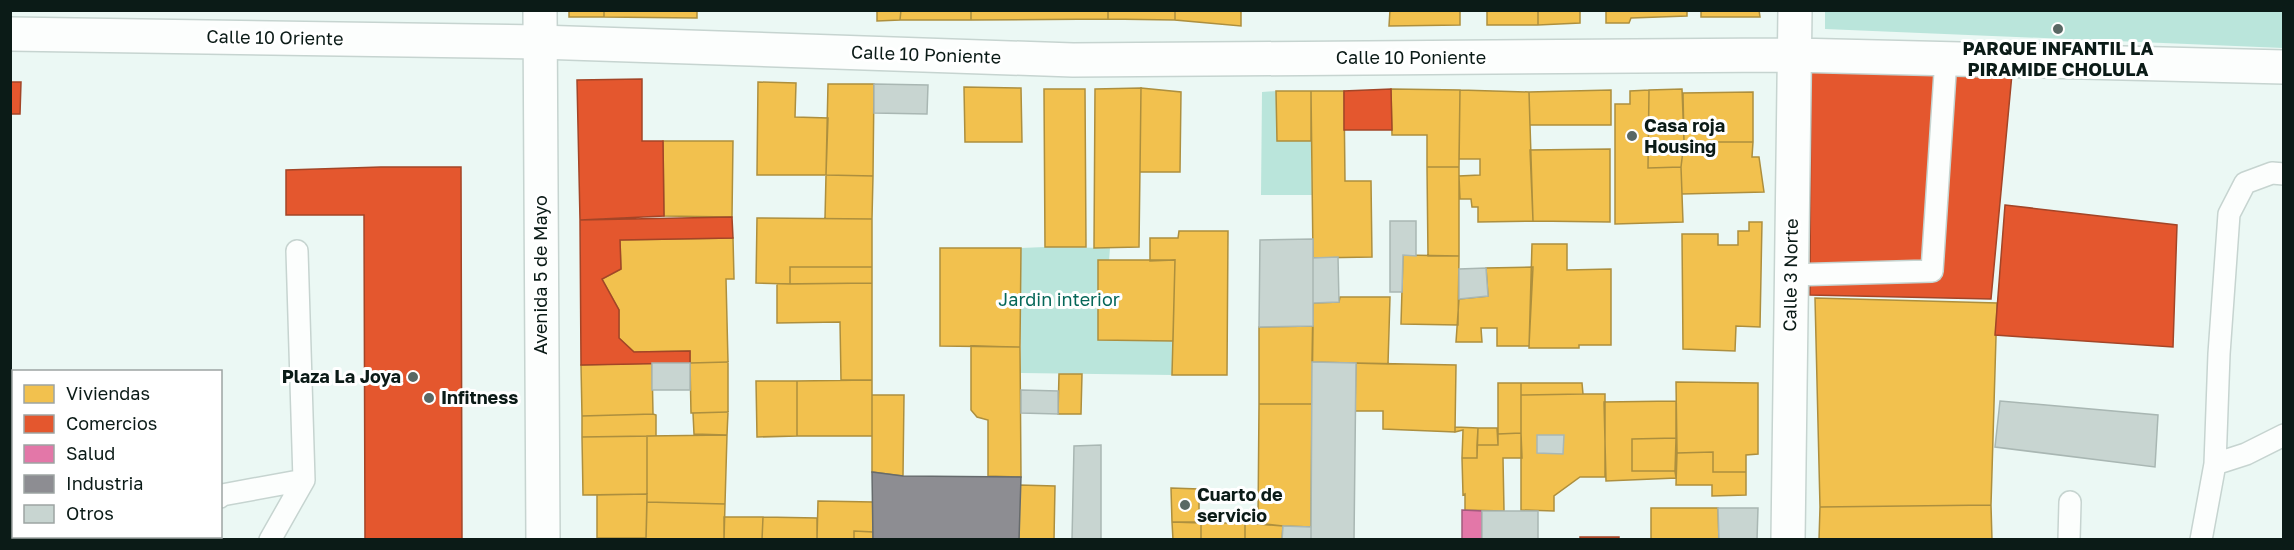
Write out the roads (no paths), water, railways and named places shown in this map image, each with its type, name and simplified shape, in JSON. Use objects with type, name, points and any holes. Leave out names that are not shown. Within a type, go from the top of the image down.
[{"type":"street","name":"Calle 3 Norte","points":[[1788,540],[1794,10]]},
{"type":"street","name":"Calle 10 Poniente","points":[[540,26],[1073,60],[1794,55],[2283,67]]},
{"type":"street","name":"Calle 10 Oriente","points":[[10,34],[540,26]]},
{"type":"street","name":"Avenida 5 de Mayo","points":[[540,26],[543,540]]},
{"type":"lane","points":[[1791,275],[1932,272],[1946,58]]},
{"type":"lane","points":[[2201,540],[2215,464],[2219,354],[2229,214],[2245,183],[2272,173],[2283,174]]},
{"type":"lane","points":[[270,540],[304,480],[297,251]]},
{"type":"lane","points":[[2215,464],[2246,454],[2283,435]]},
{"type":"lane","points":[[222,495],[304,480]]},
{"type":"lane","points":[[2069,540],[2070,502]]},
{"type":"place","name":"PARQUE INFANTIL LA PIRAMIDE CHOLULA","points":[[2058,29]]},
{"type":"place","name":"Casa roja Housing","points":[[1632,136]]},
{"type":"place","name":"Plaza La Joya","points":[[413,377]]},
{"type":"place","name":"Infitness","points":[[429,398]]},
{"type":"place","name":"Cuarto de servicio","points":[[1185,505]]},
{"type":"park label","name":"Jardin interior","points":[[1059,300]]}]
